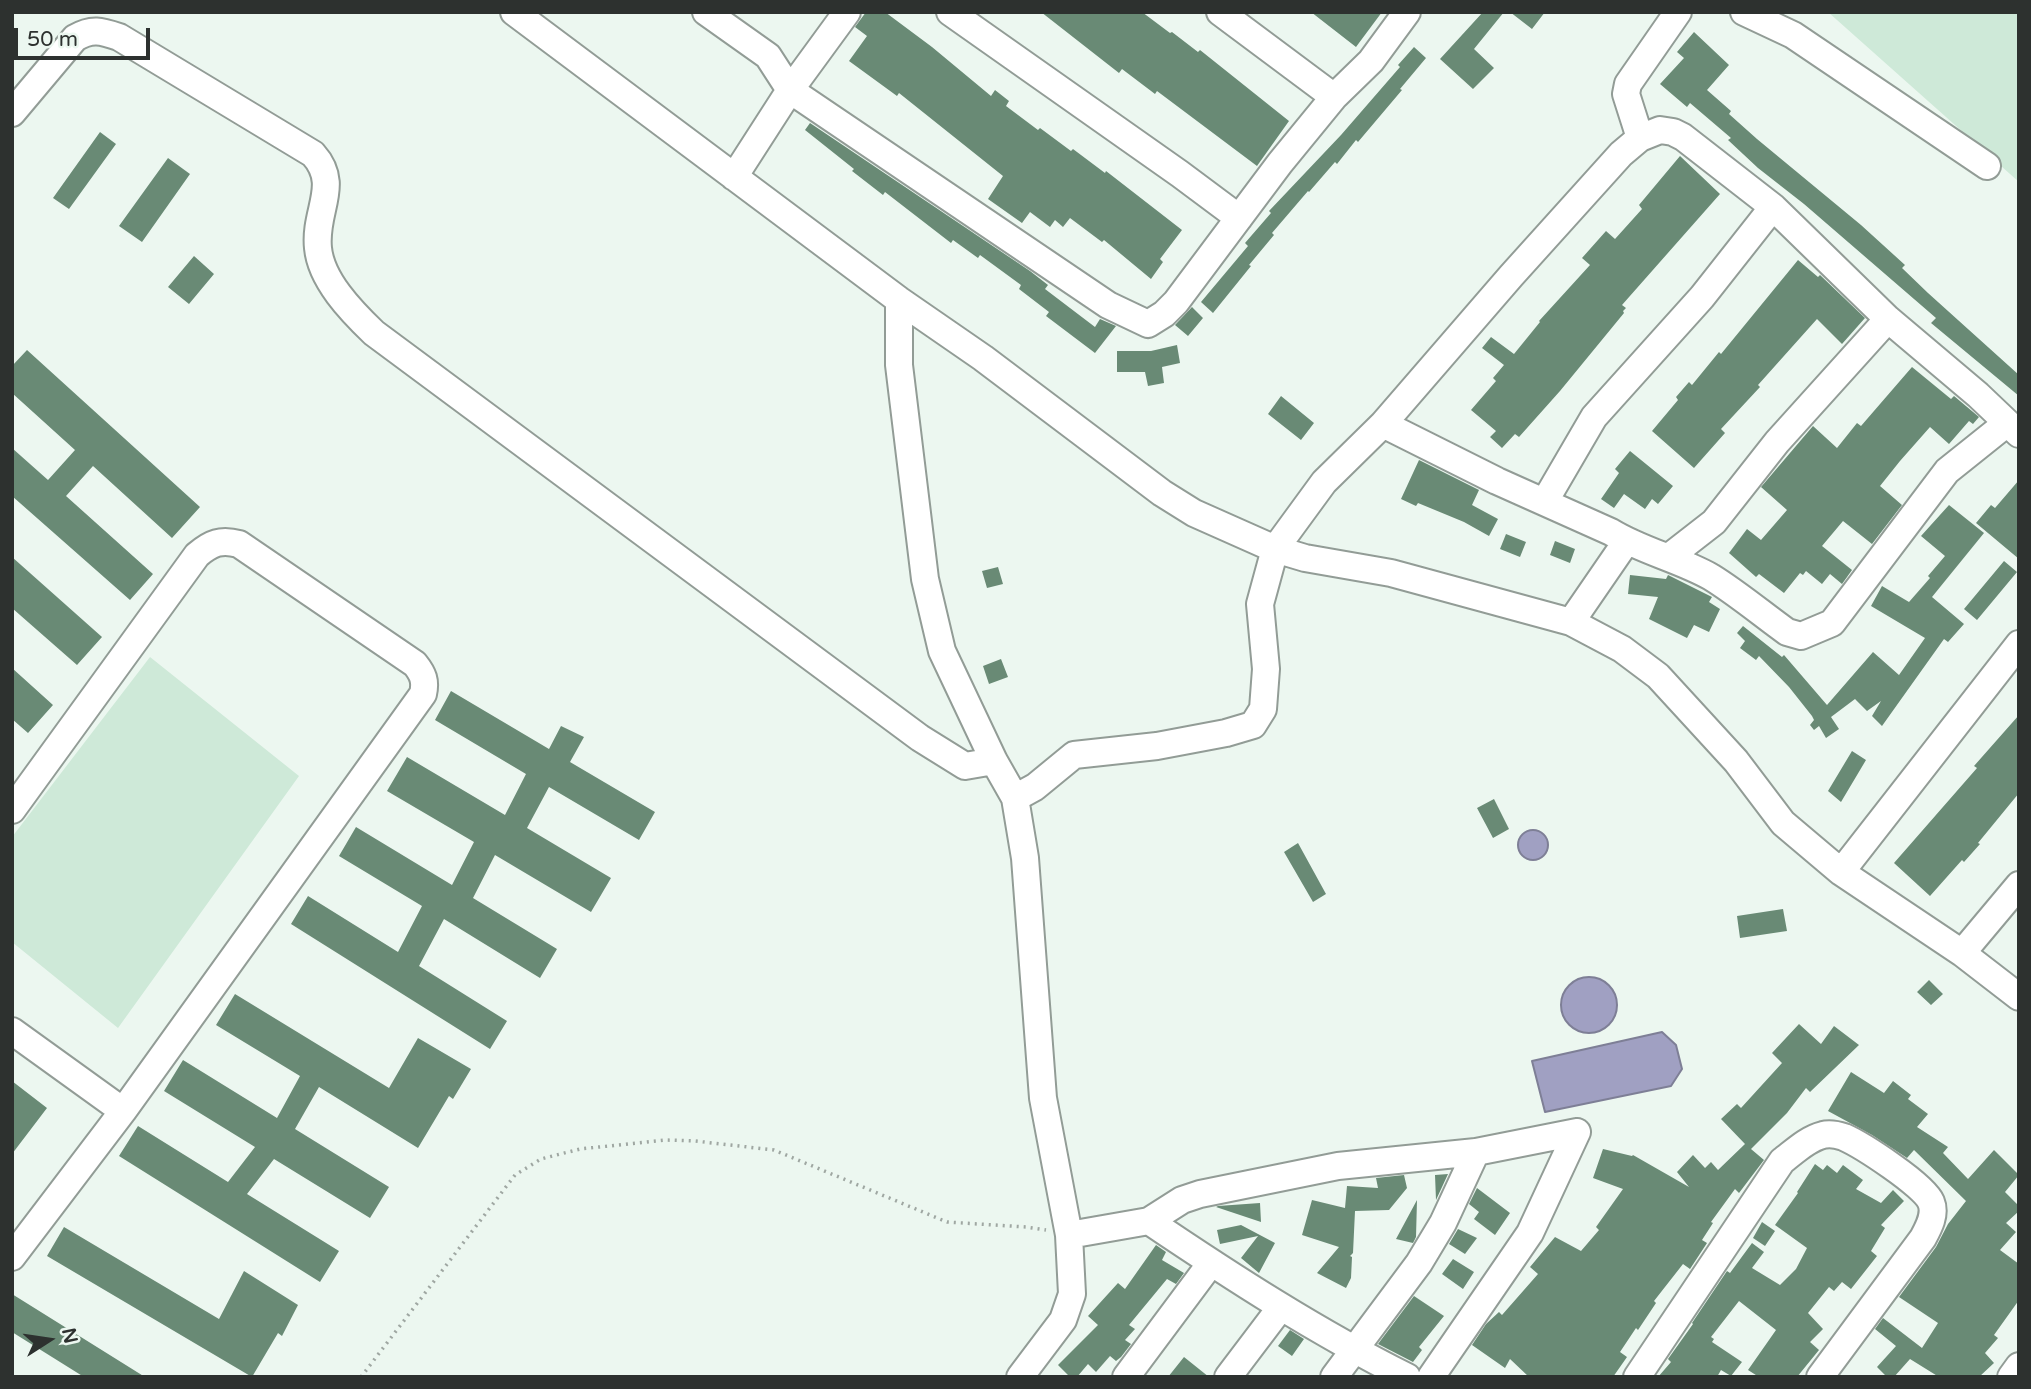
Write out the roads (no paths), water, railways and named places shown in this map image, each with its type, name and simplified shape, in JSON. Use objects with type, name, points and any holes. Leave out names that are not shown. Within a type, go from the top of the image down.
[{"type":"street","points":[[514,12],[900,300],[983,358],[1162,493],[1194,513],[1275,549],[1305,558],[1391,573],[1571,622],[1622,649],[1658,676],[1736,761],[1783,822],[1841,872],[1962,953],[2019,997]]},
{"type":"street","points":[[706,12],[768,57],[790,90],[1108,305],[1148,324],[1176,302],[1280,163],[1334,97],[1371,61],[1407,12]]},
{"type":"street","points":[[734,177],[790,90],[848,12]]},
{"type":"street","points":[[950,12],[1239,218]]},
{"type":"street","points":[[1220,12],[1334,97]]},
{"type":"street","points":[[1640,138],[1626,94],[1628,84],[1678,12]]},
{"type":"street","points":[[1744,12],[1793,35],[1987,166]]},
{"type":"street","points":[[12,113],[75,38],[87,31],[104,32],[119,37],[313,154],[324,170],[328,182],[317,223],[318,251],[329,279],[345,305],[374,333],[920,738],[965,766],[994,761]]},
{"type":"street","points":[[1015,798],[1035,787],[1074,755],[1157,746],[1253,725],[1263,709],[1266,669],[1260,604],[1275,549],[1324,482],[1383,424],[1511,276],[1621,155],[1640,138],[1660,130],[1674,132],[1683,137],[1773,207],[1888,318],[2013,429],[1947,471],[1832,623],[1801,636],[1787,632],[1712,578],[1669,557],[1626,542],[1383,424]]},
{"type":"street","points":[[1545,501],[1594,417],[1702,297],[1773,207]]},
{"type":"street","points":[[900,300],[899,365],[925,579],[942,651],[994,761],[1015,798],[1024,858],[1043,1098],[1069,1235],[1072,1294],[1063,1320],[1020,1377]]},
{"type":"street","points":[[1669,557],[1714,522],[1777,442],[1888,318]]},
{"type":"street","points":[[12,810],[197,555],[208,545],[226,540],[239,544],[415,664],[423,673],[423,694],[123,1111],[12,1257]]},
{"type":"street","points":[[1571,622],[1626,542]]},
{"type":"street","points":[[1841,872],[1969,706],[2015,661]]},
{"type":"street","points":[[1962,953],[2019,886]]},
{"type":"street","points":[[12,1031],[123,1111]]},
{"type":"street","points":[[1069,1235],[1149,1221],[1182,1200],[1212,1191],[1338,1166],[1476,1152],[1577,1132],[1530,1233],[1431,1377]]},
{"type":"street","points":[[1637,1377],[1782,1161],[1805,1144],[1824,1135],[1835,1135],[1844,1137],[1866,1150],[1924,1191],[1932,1205],[1931,1222],[1923,1238],[1819,1377]]},
{"type":"street","points":[[1334,1377],[1419,1263],[1443,1223],[1476,1152]]},
{"type":"street","points":[[1149,1221],[1281,1307],[1354,1351],[1407,1377]]},
{"type":"street","points":[[1126,1377],[1211,1263]]},
{"type":"street","points":[[1228,1377],[1281,1307]]},
{"type":"street","points":[[2011,1377],[2019,1366]]},
{"type":"water","points":[[1533,830],[1544,834],[1548,845],[1544,856],[1533,860],[1522,856],[1518,845],[1522,834]]},
{"type":"water","points":[[1589,977],[1600,979],[1609,985],[1615,994],[1615,1016],[1609,1025],[1600,1031],[1589,1033],[1578,1031],[1569,1025],[1563,1016],[1561,1005],[1563,994],[1569,985],[1578,979]]},
{"type":"water","points":[[1662,1032],[1676,1045],[1682,1069],[1671,1086],[1545,1112],[1532,1061]]}]
